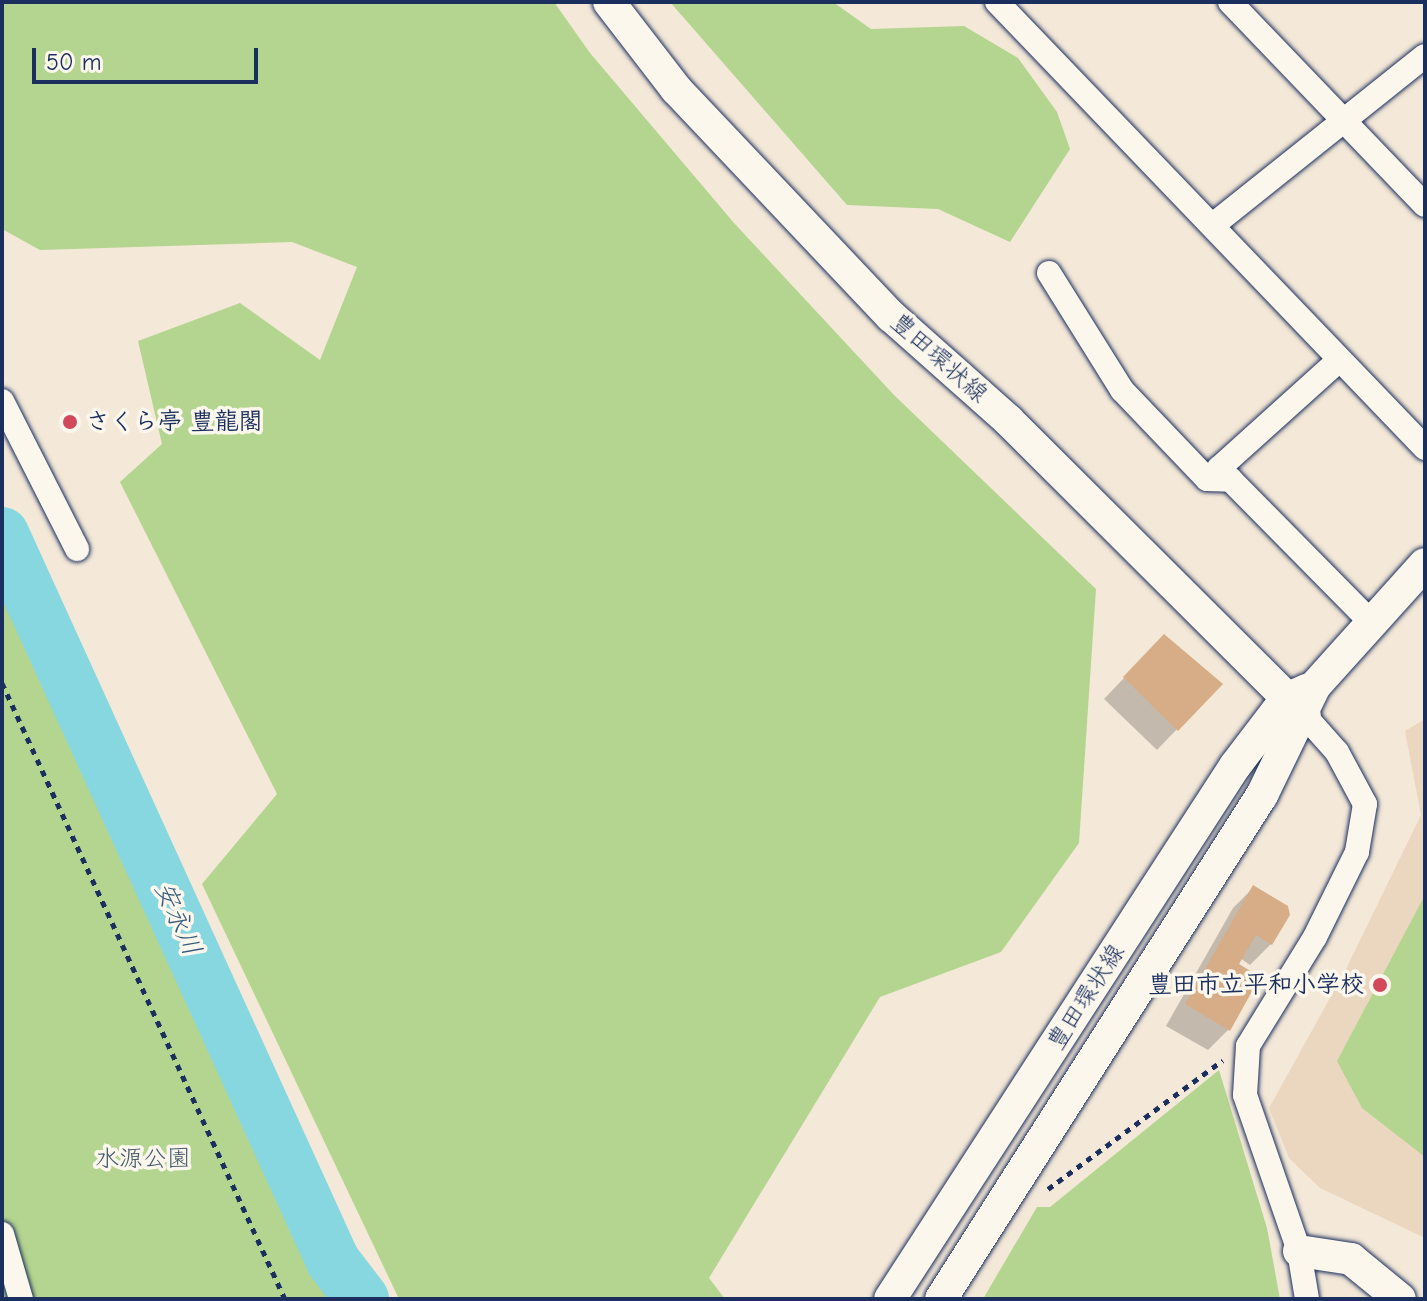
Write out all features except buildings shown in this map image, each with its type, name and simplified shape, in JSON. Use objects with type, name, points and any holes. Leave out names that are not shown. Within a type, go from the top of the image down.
[{"type":"main road","name":"豊田環状線","points":[[609,2],[676,89],[891,316],[1008,420],[1302,700]]},
{"type":"main road","points":[[1302,700],[1425,564]]},
{"type":"main road","name":"豊田環状線","points":[[890,1299],[1235,766],[1302,700]]},
{"type":"main road","name":"豊田環状線","points":[[941,1299],[1262,795],[1302,700]]},
{"type":"main road","points":[[1299,1251],[1351,1259],[1400,1299]]},
{"type":"street","points":[[997,2],[1213,225],[1338,361],[1425,448]]},
{"type":"street","points":[[1230,2],[1425,205]]},
{"type":"street","points":[[1213,225],[1425,56]]},
{"type":"street","points":[[1049,273],[1122,390],[1207,479],[1231,480]]},
{"type":"street","points":[[1338,361],[1219,468],[1372,623]]},
{"type":"street","points":[[2,401],[77,549]]},
{"type":"street","points":[[1302,700],[1337,752],[1365,804],[1357,852],[1315,937],[1248,1046],[1245,1095],[1299,1251],[1307,1299]]},
{"type":"street","points":[[2,1234],[21,1299]]},
{"type":"path","points":[[2,683],[285,1299]]},
{"type":"path","points":[[1034,1197],[1075,1174],[1206,1069],[1248,1046]]},
{"type":"shaded area","name":"豊田市立平和小学校","points":[[1425,719],[1425,1238],[1320,1188],[1289,1158],[1269,1108],[1345,971],[1421,815],[1405,731]]},
{"type":"green space","points":[[2,2],[554,2],[590,53],[734,223],[894,395],[1096,589],[1079,843],[1001,952],[880,997],[709,1278],[725,1299],[399,1299],[202,884],[277,794],[120,482],[162,444],[138,341],[240,303],[320,360],[357,267],[292,242],[40,250],[2,229]]},
{"type":"green space","points":[[670,2],[833,2],[871,29],[964,26],[1018,58],[1057,112],[1070,149],[1010,242],[938,209],[847,205]]},
{"type":"green space","name":"水源公園","points":[[2,502],[280,1124],[376,1299],[2,1299]]},
{"type":"green space","points":[[1425,895],[1425,1157],[1362,1108],[1337,1061]]},
{"type":"green space","points":[[1219,1070],[1267,1228],[1280,1299],[983,1299],[1037,1207],[1050,1207]]},
{"type":"waterway","name":"安永川","points":[[2,534],[333,1261],[362,1299]]},
{"type":"place","name":"さくら亭 豊龍閣","points":[[70,422]]},
{"type":"place","name":"豊田市立平和小学校","points":[[1380,985]]}]
